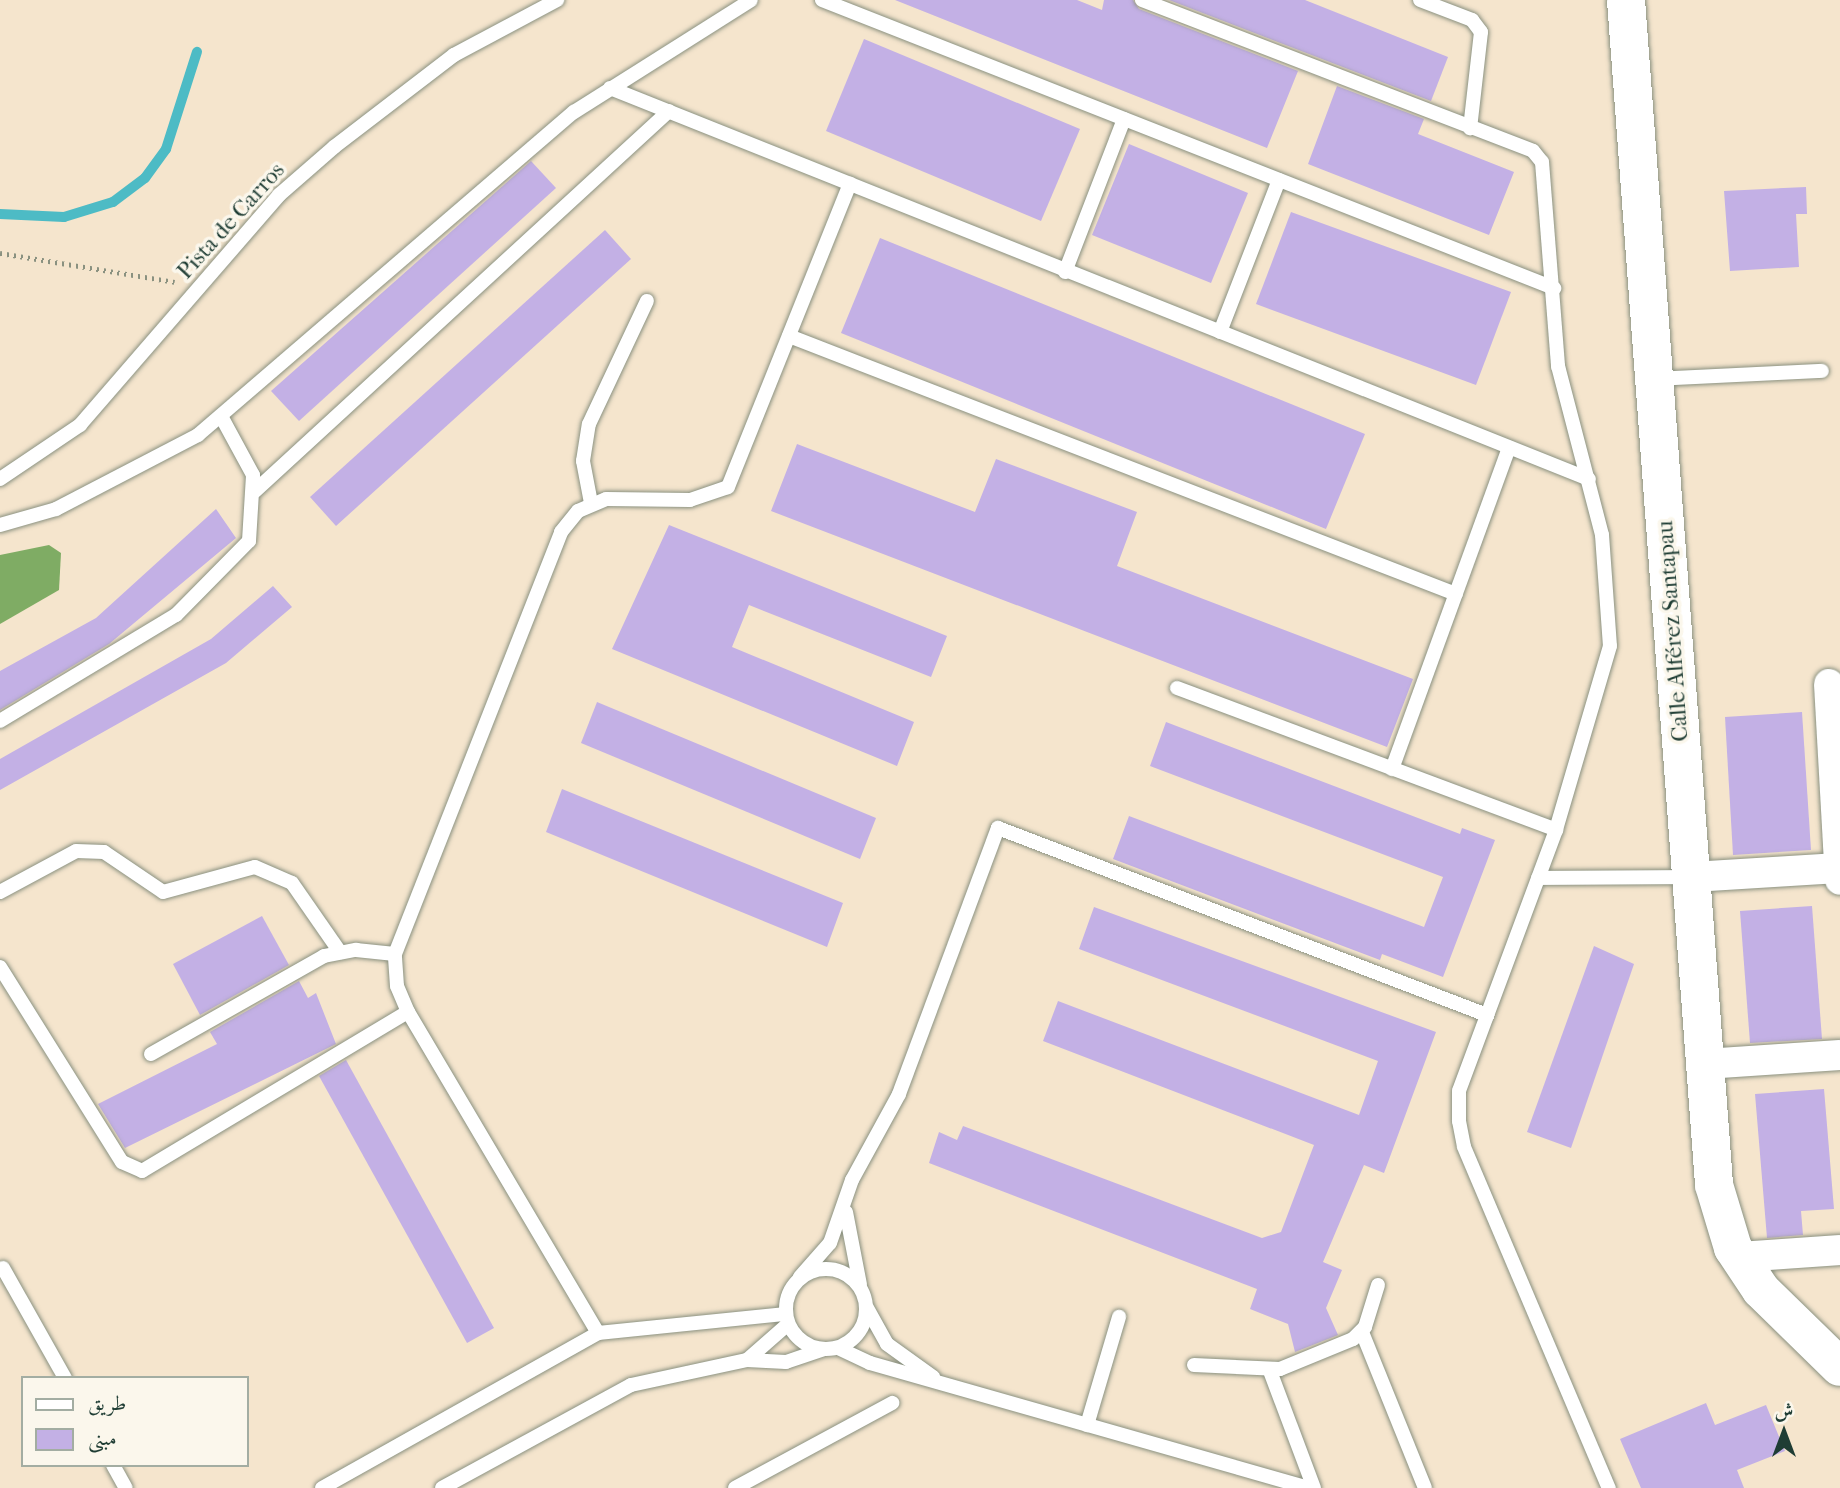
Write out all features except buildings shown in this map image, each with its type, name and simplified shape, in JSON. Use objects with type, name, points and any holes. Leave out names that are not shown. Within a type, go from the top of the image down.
[{"type":"main road","name":"Calle Alférez Santapau","points":[[1629,3],[1714,1185],[1740,1258],[1788,1320],[1840,1367]]},
{"type":"street","points":[[1829,684],[1840,880]]},
{"type":"street","points":[[1691,877],[1840,868]]},
{"type":"street","points":[[1705,1064],[1840,1055]]},
{"type":"street","points":[[1740,1258],[1840,1250]]},
{"type":"lane","name":"Pista de Carros","points":[[0,480],[80,425],[279,195],[389,100],[454,55],[557,0]]},
{"type":"lane","points":[[0,525],[110,484],[222,418],[574,112],[751,0]]},
{"type":"lane","points":[[822,0],[1554,288]]},
{"type":"lane","points":[[1142,0],[1539,156],[1565,405],[1589,480],[1602,535],[1610,646],[1556,830],[1459,1091],[1464,1147],[1609,1488]]},
{"type":"lane","points":[[1420,0],[1472,20],[1481,32],[1470,128]]},
{"type":"lane","points":[[610,88],[1589,480]]},
{"type":"lane","points":[[255,491],[668,111]]},
{"type":"lane","points":[[1065,272],[1124,119]]},
{"type":"lane","points":[[1220,332],[1279,180]]},
{"type":"lane","points":[[598,1333],[408,1012],[397,986],[395,954],[561,532],[591,503],[720,495],[733,478],[850,184]]},
{"type":"lane","points":[[591,503],[583,461],[589,424],[648,301]]},
{"type":"lane","points":[[789,336],[1456,594]]},
{"type":"lane","points":[[1654,379],[1822,371]]},
{"type":"lane","points":[[0,721],[176,615],[249,541],[255,491],[245,451],[222,418]]},
{"type":"lane","points":[[1392,769],[1509,448]]},
{"type":"lane","points":[[1177,688],[1556,830]]},
{"type":"lane","points":[[747,1360],[787,1319],[800,1277],[830,1243],[846,1201],[899,1094],[998,828],[1487,1015]]},
{"type":"lane","points":[[0,892],[76,851],[104,852],[163,891],[241,867],[262,868],[292,883],[340,952]]},
{"type":"lane","points":[[1538,878],[1691,877]]},
{"type":"lane","points":[[152,1054],[340,952],[395,954]]},
{"type":"lane","points":[[0,967],[122,1161],[142,1171],[408,1012]]},
{"type":"lane","points":[[442,1488],[631,1385],[747,1360],[786,1362],[831,1348],[859,1332],[866,1304],[847,1234],[846,1201]]},
{"type":"lane","points":[[3,1268],[64,1376]]},
{"type":"lane","points":[[800,1277],[822,1268],[845,1272],[887,1344],[943,1384]]},
{"type":"lane","points":[[1378,1285],[1362,1332],[1425,1488]]},
{"type":"lane","points":[[1087,1425],[1119,1317]]},
{"type":"lane","points":[[322,1488],[598,1333],[787,1319]]},
{"type":"lane","points":[[787,1319],[802,1342],[831,1348],[943,1384],[1309,1488]]},
{"type":"lane","points":[[1194,1366],[1270,1371],[1362,1332]]},
{"type":"lane","points":[[1270,1371],[1314,1488]]},
{"type":"lane","points":[[735,1488],[892,1403]]},
{"type":"lane","points":[[1596,1460],[1599,1488]]},
{"type":"lane","points":[[114,1467],[126,1488]]},
{"type":"path","points":[[0,253],[204,284]]},
{"type":"green space","points":[[49,545],[61,553],[59,590],[0,624],[0,555]]},
{"type":"waterway","points":[[0,214],[64,217],[113,202],[145,178],[166,149],[197,52]]}]
